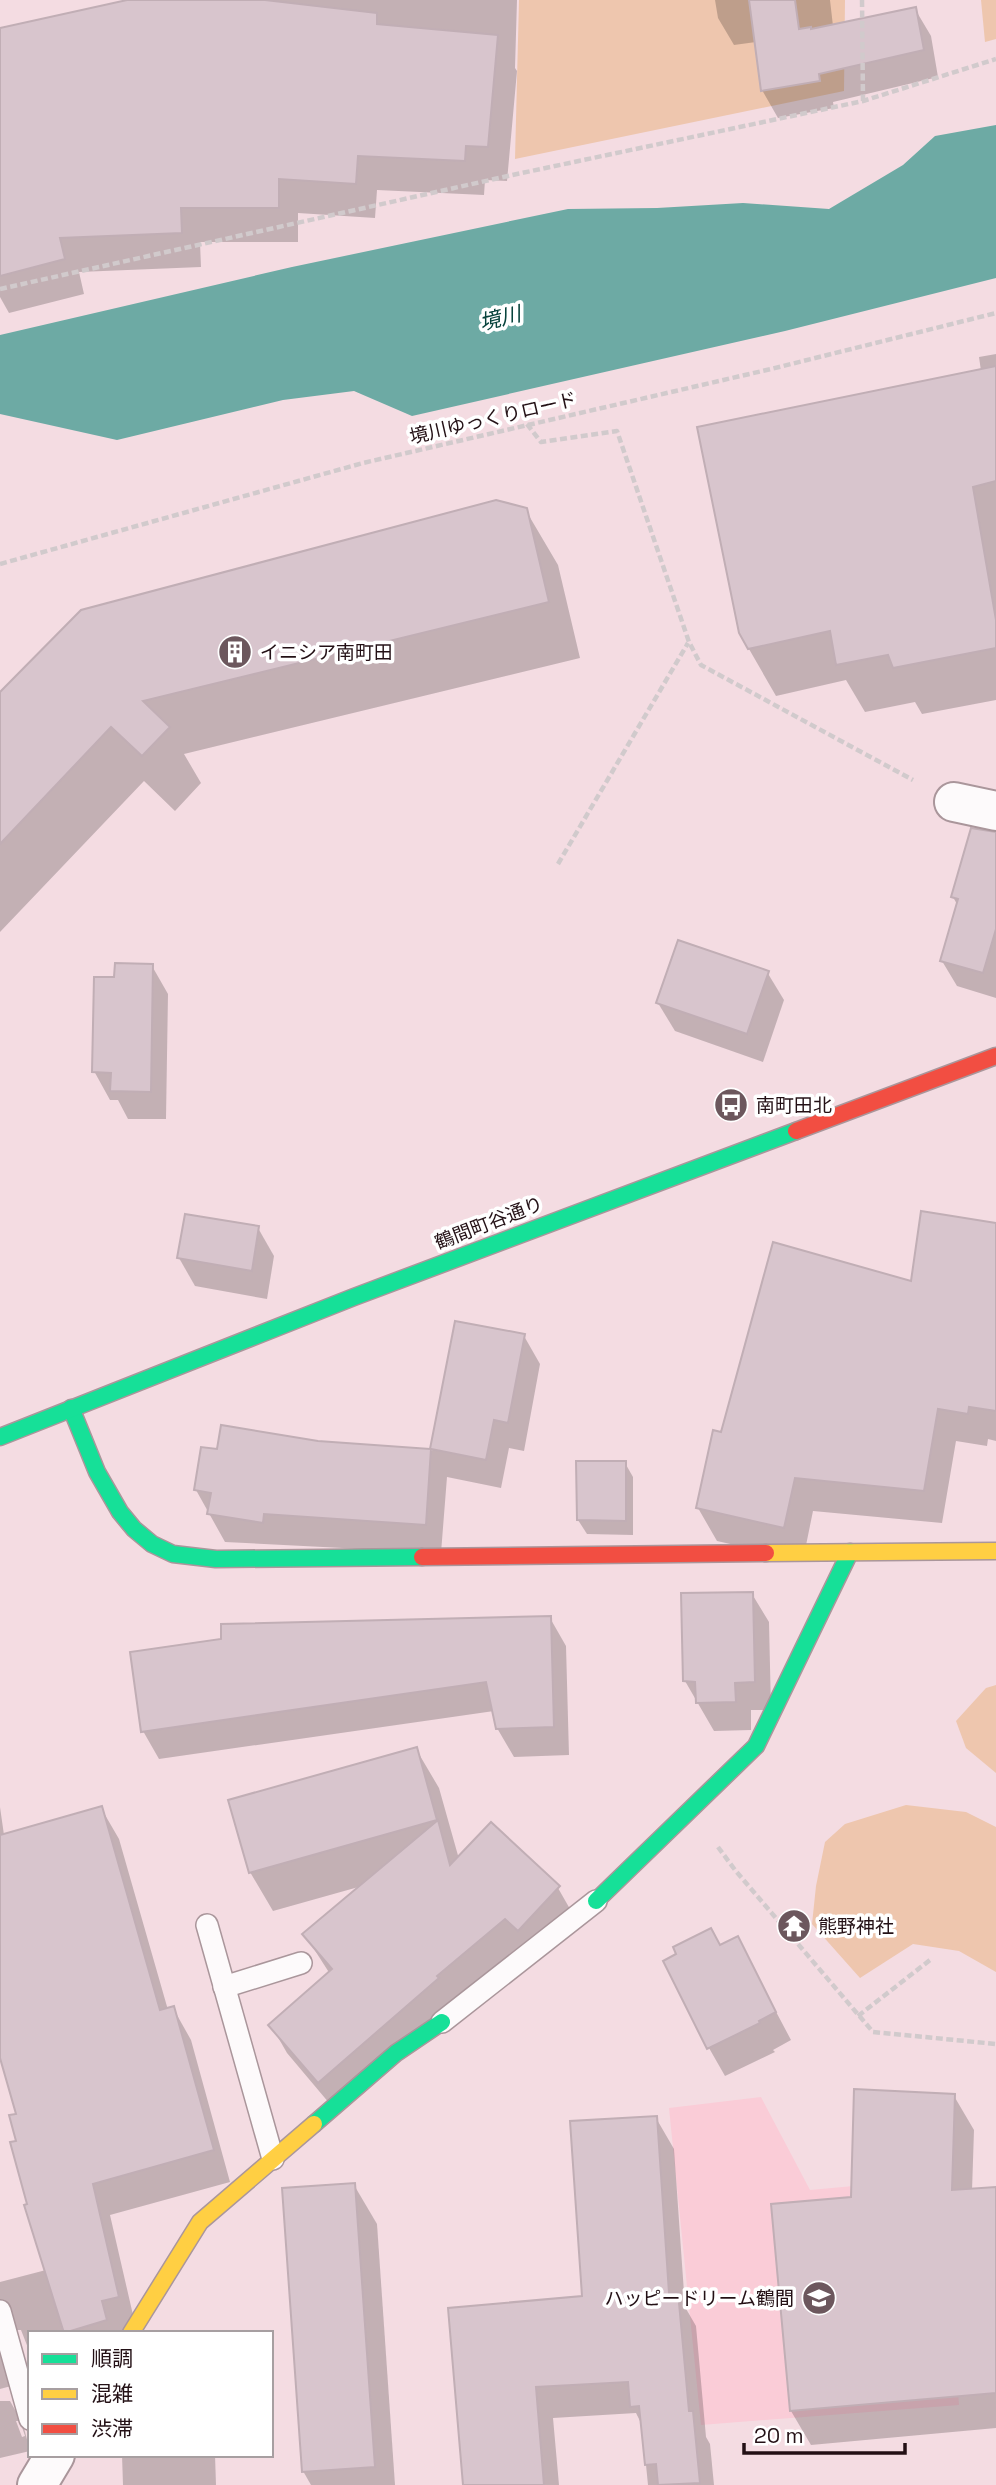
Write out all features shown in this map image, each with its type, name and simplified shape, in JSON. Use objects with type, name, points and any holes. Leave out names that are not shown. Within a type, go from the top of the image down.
[{"type":"street","points":[[954,802],[996,811]]},
{"type":"street","name":"鶴間町谷通り","points":[[0,1437],[354,1297],[996,1056]]},
{"type":"street","points":[[71,1408],[117,1509],[142,1537],[174,1554],[215,1559],[996,1550]]},
{"type":"street","points":[[596,1901],[756,1746],[850,1552]]},
{"type":"street","points":[[132,2331],[200,2222],[396,2053],[442,2022]]},
{"type":"lane","points":[[442,2022],[596,1901]]},
{"type":"lane","points":[[206,1924],[273,2159]]},
{"type":"lane","points":[[224,1987],[301,1963]]},
{"type":"lane","points":[[0,2312],[28,2412]]},
{"type":"path","points":[[862,0],[863,101]]},
{"type":"path","points":[[0,289],[517,174],[863,101],[996,59]]},
{"type":"path","name":"境川ゆっくりロード","points":[[0,564],[363,463],[771,369],[996,313]]},
{"type":"path","points":[[527,424],[541,442],[617,431],[689,642],[702,665],[954,802]]},
{"type":"path","points":[[558,864],[689,642]]},
{"type":"path","points":[[735,1870],[873,2032],[996,2044]]},
{"type":"path","points":[[858,2016],[930,1960]]},
{"type":"shaded area","points":[[519,0],[845,0],[844,91],[515,159]]},
{"type":"shaded area","points":[[981,0],[996,0],[996,39],[985,42]]},
{"type":"shaded area","points":[[996,1685],[996,1773],[966,1748],[956,1721],[986,1688]]},
{"type":"shaded area","points":[[906,1805],[966,1812],[996,1827],[996,1972],[959,1951],[913,1944],[860,1978],[812,1924],[825,1842],[845,1824]]},
{"type":"shaded area","name":"ハッピードリーム鶴間","points":[[761,2097],[810,2190],[941,2178],[959,2405],[701,2425],[669,2108]]},
{"type":"water","name":"境川","points":[[996,125],[996,278],[785,331],[412,416],[354,391],[283,400],[117,440],[0,414],[0,335],[292,267],[568,209],[743,203],[829,209],[903,165],[935,136]]},
{"type":"building","points":[[127,0],[265,0],[377,13],[377,24],[498,35],[488,147],[466,146],[465,161],[358,156],[356,184],[279,179],[279,208],[181,208],[182,233],[60,238],[65,259],[0,276],[0,28]]},
{"type":"building","points":[[749,0],[795,0],[799,29],[811,29],[916,7],[924,50],[819,74],[820,81],[761,91]]},
{"type":"building","points":[[996,366],[996,481],[973,487],[996,620],[996,648],[893,668],[888,655],[836,665],[830,631],[748,649],[739,633],[697,427]]},
{"type":"building","name":"イニシア南町田","points":[[496,500],[527,508],[549,602],[143,701],[170,727],[142,756],[111,727],[0,844],[0,692],[81,610]]},
{"type":"building","points":[[971,828],[996,832],[996,929],[983,973],[940,961],[958,899],[951,897]]},
{"type":"building","points":[[678,940],[769,971],[747,1034],[656,1003]]},
{"type":"building","points":[[115,963],[153,964],[151,1092],[110,1091],[111,1073],[92,1072],[94,977],[114,977]]},
{"type":"building","points":[[921,1211],[996,1223],[996,1411],[969,1407],[968,1414],[938,1409],[924,1491],[795,1478],[784,1528],[696,1508],[713,1430],[721,1432],[773,1242],[911,1281]]},
{"type":"building","points":[[185,1214],[259,1226],[252,1271],[177,1258]]},
{"type":"building","points":[[455,1321],[525,1334],[508,1423],[494,1420],[486,1460],[431,1449],[426,1525],[264,1514],[263,1523],[207,1514],[211,1493],[194,1490],[201,1447],[217,1449],[221,1425],[318,1441],[430,1449]]},
{"type":"building","points":[[576,1461],[626,1461],[626,1521],[577,1520]]},
{"type":"building","points":[[753,1592],[755,1682],[735,1683],[736,1702],[696,1703],[695,1682],[683,1681],[681,1593]]},
{"type":"building","points":[[551,1616],[554,1727],[496,1729],[486,1682],[141,1732],[130,1652],[221,1639],[221,1624]]},
{"type":"building","points":[[417,1747],[437,1820],[249,1873],[228,1800]]},
{"type":"building","points":[[102,1806],[160,2010],[174,2006],[214,2150],[93,2184],[119,2297],[102,2301],[107,2320],[71,2331],[63,2331],[24,2205],[27,2204],[10,2142],[16,2141],[9,2115],[16,2114],[0,2058],[0,1835]]},
{"type":"building","points":[[438,1820],[450,1865],[491,1822],[560,1886],[518,1931],[505,1919],[318,2083],[268,2025],[332,1969],[302,1934]]},
{"type":"building","points":[[711,1928],[720,1945],[738,1936],[776,2012],[759,2021],[760,2023],[707,2049],[663,1961],[676,1954],[673,1947]]},
{"type":"building","points":[[854,2089],[955,2094],[952,2190],[996,2187],[996,2393],[790,2411],[771,2204],[851,2197]]},
{"type":"building","points":[[657,2116],[669,2293],[678,2292],[689,2411],[693,2411],[700,2483],[658,2485],[656,2464],[645,2465],[639,2406],[630,2407],[628,2382],[536,2387],[544,2485],[463,2485],[448,2308],[582,2296],[570,2121]]},
{"type":"building","points":[[355,2183],[375,2467],[302,2472],[282,2188]]},
{"type":"traffic: fast","points":[[0,1437],[354,1297],[796,1131]]},
{"type":"traffic: fast","points":[[71,1408],[97,1472],[120,1512],[134,1529],[152,1544],[173,1554],[216,1559],[422,1557]]},
{"type":"traffic: fast","points":[[596,1901],[756,1746],[850,1552]]},
{"type":"traffic: fast","points":[[314,2124],[396,2053],[442,2022]]},
{"type":"traffic: slow","points":[[766,1553],[996,1551]]},
{"type":"traffic: slow","points":[[132,2331],[200,2222],[314,2124]]},
{"type":"traffic: jam","points":[[796,1131],[996,1056]]},
{"type":"traffic: jam","points":[[422,1557],[766,1553]]},
{"type":"place","name":"イニシア南町田","points":[[235,652]]},
{"type":"place","name":"南町田北","points":[[731,1105]]},
{"type":"place","name":"熊野神社","points":[[794,1926]]},
{"type":"place","name":"ハッピードリーム鶴間","points":[[819,2298]]}]
